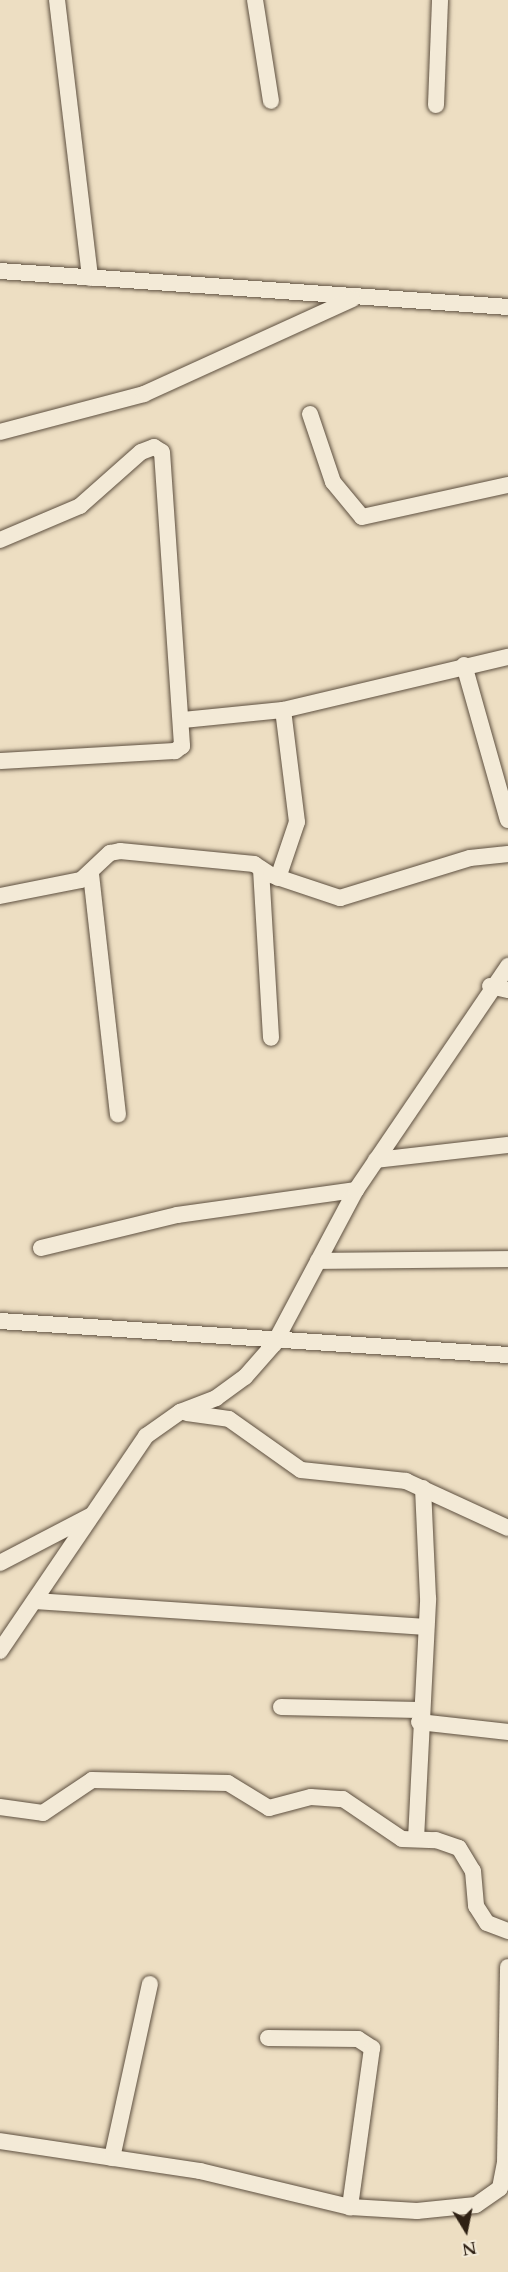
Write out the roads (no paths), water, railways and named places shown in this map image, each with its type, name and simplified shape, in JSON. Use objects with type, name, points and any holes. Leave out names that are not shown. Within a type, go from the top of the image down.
[{"type":"street","points":[[57,0],[90,278]]},
{"type":"street","points":[[255,0],[271,100]]},
{"type":"street","points":[[436,105],[440,0]]},
{"type":"street","points":[[0,271],[508,307]]},
{"type":"street","points":[[0,432],[144,393],[355,297]]},
{"type":"street","points":[[309,414],[333,482],[362,517],[508,485]]},
{"type":"street","points":[[0,540],[80,506],[122,464],[148,448],[159,448],[183,720],[182,746],[175,751],[0,761]]},
{"type":"street","points":[[183,720],[283,710],[464,664],[508,657]]},
{"type":"street","points":[[464,664],[508,820]]},
{"type":"street","points":[[278,878],[297,822],[283,710]]},
{"type":"street","points":[[0,896],[91,874],[110,854],[120,851],[261,868],[278,878],[340,898],[470,858],[508,854]]},
{"type":"street","points":[[261,868],[271,1038]]},
{"type":"street","points":[[91,874],[118,1114]]},
{"type":"street","points":[[0,1651],[146,1436],[180,1412],[226,1391],[274,1344],[356,1190],[490,986],[508,966]]},
{"type":"street","points":[[490,986],[508,990]]},
{"type":"street","points":[[376,1160],[508,1145]]},
{"type":"street","points":[[41,1248],[177,1215],[356,1190]]},
{"type":"street","points":[[318,1261],[508,1259]]},
{"type":"street","points":[[0,1321],[274,1344],[508,1355]]},
{"type":"street","points":[[180,1412],[229,1419],[301,1470],[375,1475],[423,1488],[508,1528]]},
{"type":"street","points":[[416,1839],[419,1716],[426,1627],[423,1488]]},
{"type":"street","points":[[0,1563],[91,1516]]},
{"type":"street","points":[[35,1601],[426,1627]]},
{"type":"street","points":[[281,1707],[419,1716],[508,1732]]},
{"type":"street","points":[[0,1807],[43,1813],[93,1780],[228,1783],[269,1808],[310,1797],[343,1799],[402,1839],[416,1839],[459,1848],[473,1871],[476,1906],[487,1923],[508,1931]]},
{"type":"street","points":[[0,2141],[200,2171],[350,2207],[417,2211],[476,2205],[500,2188],[507,2163],[508,1967]]},
{"type":"street","points":[[112,2158],[150,1984]]},
{"type":"street","points":[[268,2038],[358,2039],[372,2048],[350,2207]]}]
